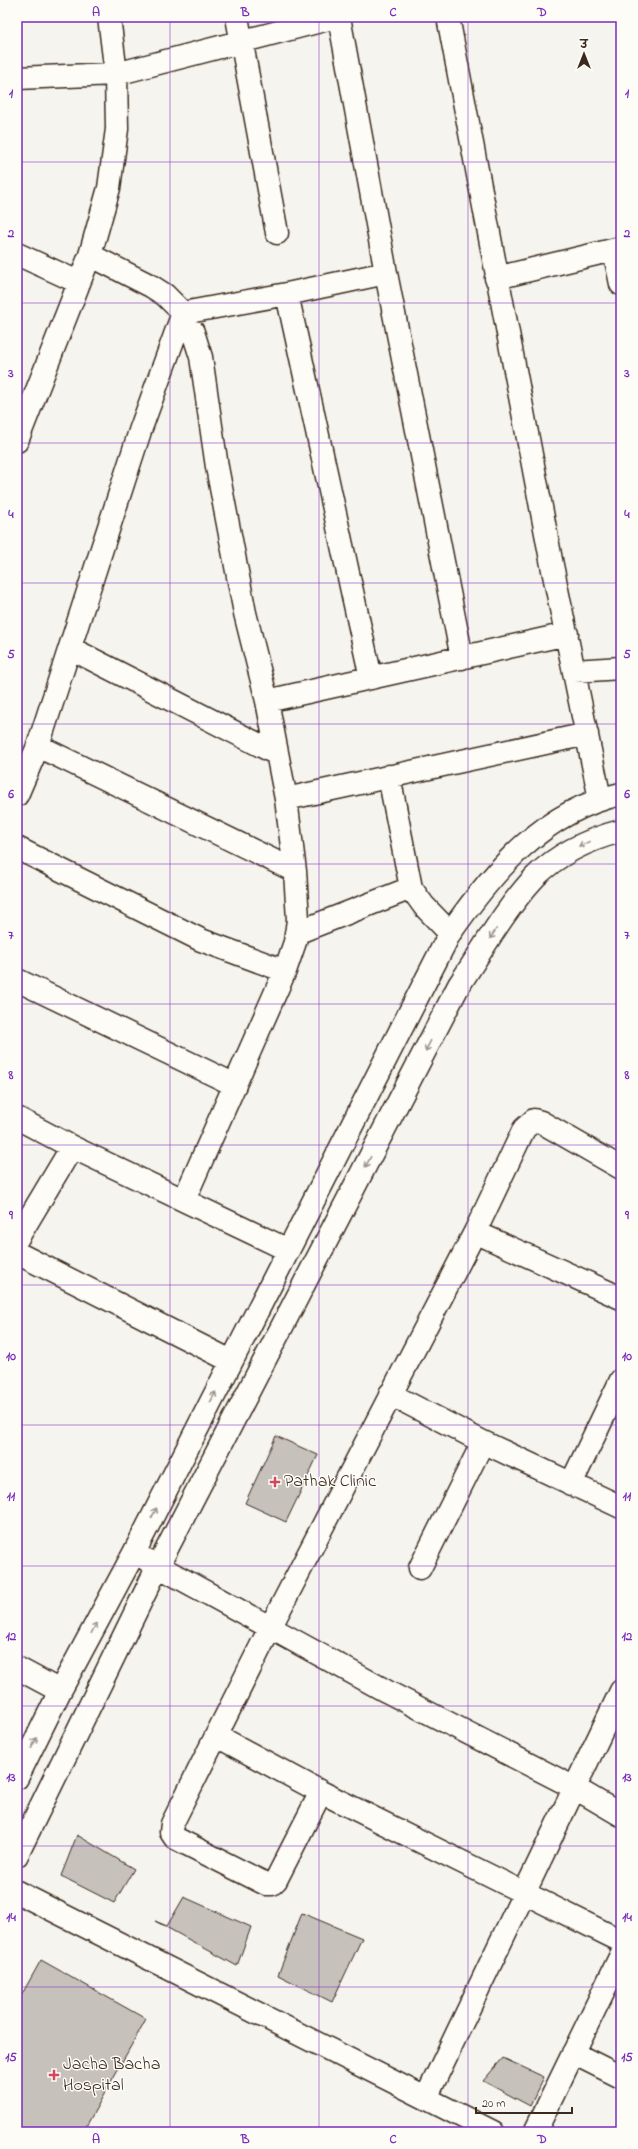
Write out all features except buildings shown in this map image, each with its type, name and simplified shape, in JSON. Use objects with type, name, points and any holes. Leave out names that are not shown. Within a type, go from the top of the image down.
[{"type":"street","points":[[17,440],[78,282],[90,255],[109,188],[116,129],[116,74],[109,17]]},
{"type":"street","points":[[237,17],[277,233]]},
{"type":"street","points":[[17,78],[116,74],[336,17]]},
{"type":"street","points":[[339,17],[386,273],[462,658]]},
{"type":"street","points":[[448,17],[496,278],[600,799]]},
{"type":"street","points":[[496,278],[617,249],[621,284]]},
{"type":"street","points":[[17,254],[78,282]]},
{"type":"street","points":[[90,255],[151,286],[165,295],[183,313],[193,332],[201,357],[217,467],[243,606],[267,700],[286,799],[295,870],[298,920],[295,942],[285,971],[184,1200]]},
{"type":"street","points":[[183,313],[287,294],[386,273]]},
{"type":"street","points":[[287,294],[370,678]]},
{"type":"street","points":[[17,794],[38,746],[141,428],[183,313]]},
{"type":"street","points":[[267,700],[567,634]]},
{"type":"street","points":[[70,648],[277,754]]},
{"type":"street","points":[[574,671],[621,668]]},
{"type":"street","points":[[286,799],[587,734]]},
{"type":"street","points":[[38,746],[295,870]]},
{"type":"street","points":[[389,776],[411,888],[424,906],[450,932]]},
{"type":"street","points":[[17,1778],[60,1691],[134,1553],[450,932],[478,893],[527,841],[559,819],[600,799],[621,794]]},
{"type":"street","points":[[17,1854],[158,1566],[460,985],[505,915],[536,876],[569,851],[600,837],[621,832]]},
{"type":"street","points":[[17,848],[201,940],[285,971]]},
{"type":"street","points":[[296,933],[411,888]]},
{"type":"street","points":[[17,980],[235,1085]]},
{"type":"street","points":[[17,1118],[72,1147],[288,1250]]},
{"type":"street","points":[[321,1792],[276,1880],[272,1884],[266,1884],[175,1838],[171,1832],[172,1824],[270,1628],[475,1232],[524,1129],[534,1120],[541,1122],[621,1168]]},
{"type":"street","points":[[17,1239],[72,1147]]},
{"type":"street","points":[[475,1232],[621,1298]]},
{"type":"street","points":[[17,1253],[231,1361]]},
{"type":"street","points":[[572,1484],[621,1380]]},
{"type":"street","points":[[390,1394],[482,1442],[621,1507]]},
{"type":"street","points":[[420,1568],[482,1442]]},
{"type":"street","points":[[134,1553],[386,1691],[575,1788],[621,1815]]},
{"type":"street","points":[[17,1668],[60,1691]]},
{"type":"street","points":[[426,2098],[575,1788],[619,1702]]},
{"type":"street","points":[[217,1736],[321,1792],[621,1941]]},
{"type":"street","points":[[17,1892],[493,2132]]},
{"type":"street","points":[[535,2132],[621,1955]]},
{"type":"street","points":[[573,2053],[621,2077]]},
{"type":"place","name":"Pathak Clinic","points":[[275,1482]]},
{"type":"place","name":"Jacha Bacha Hospital","points":[[54,2075]]}]
